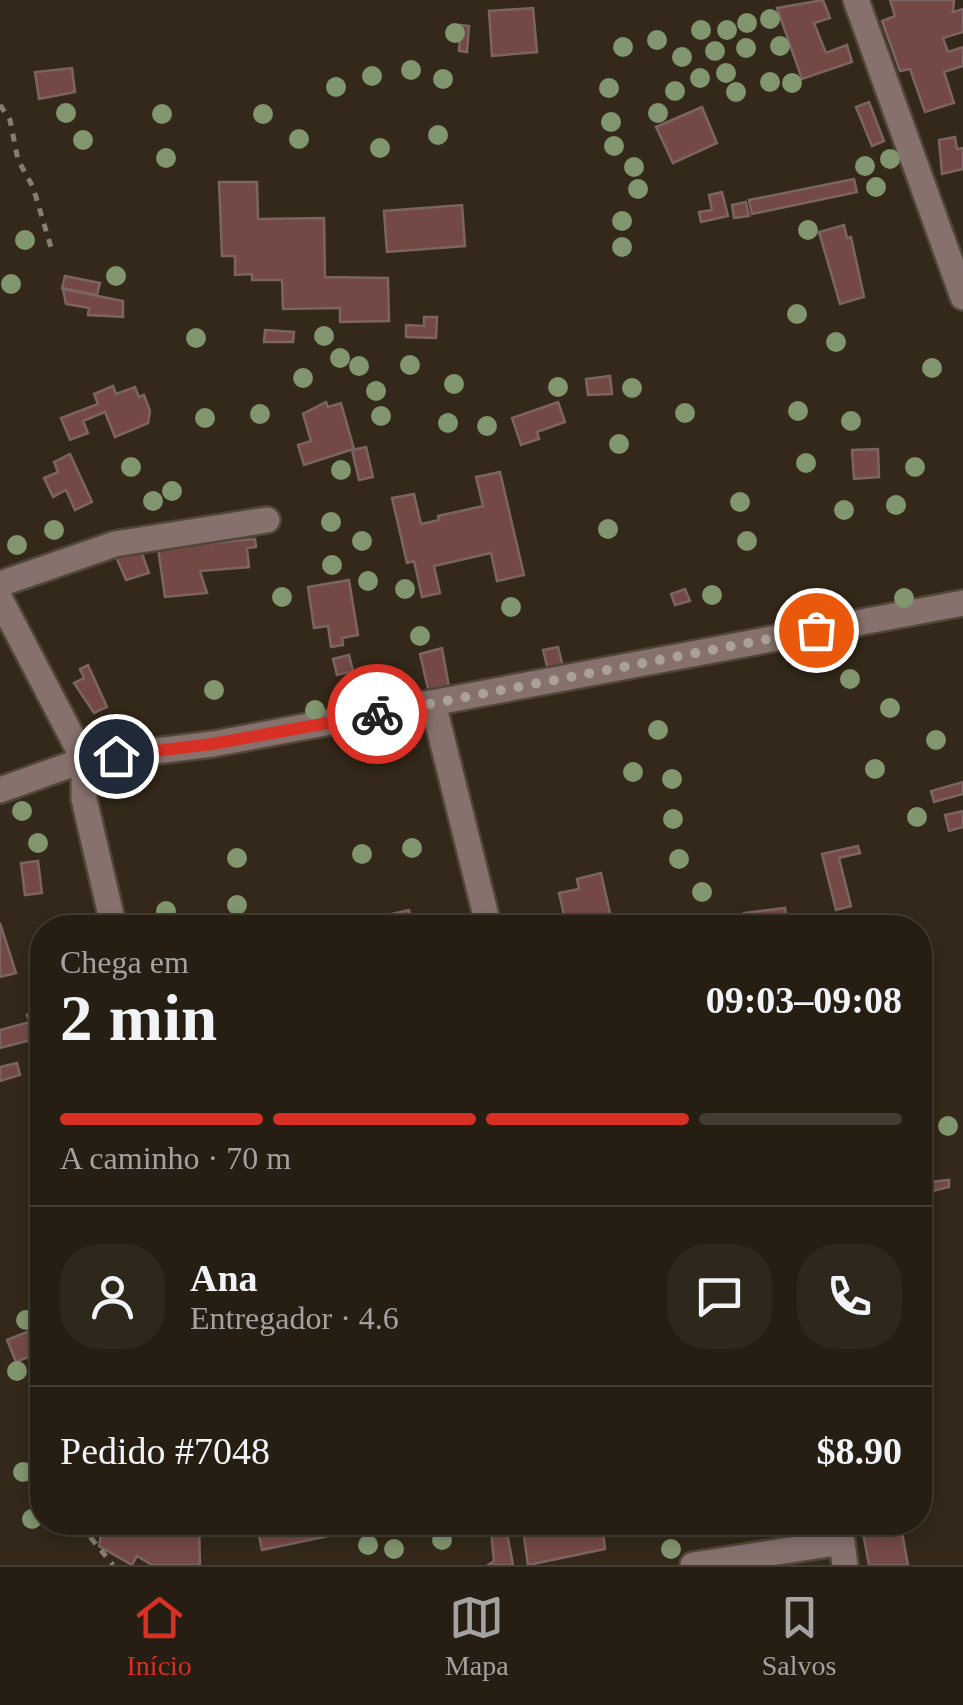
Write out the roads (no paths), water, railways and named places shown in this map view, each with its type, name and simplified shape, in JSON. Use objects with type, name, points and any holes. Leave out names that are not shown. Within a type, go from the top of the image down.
[{"type":"street","points":[[856,0],[963,298]]},
{"type":"street","points":[[0,584],[114,544],[267,520]]},
{"type":"street","points":[[0,599],[84,760],[84,799],[111,915]]},
{"type":"street","points":[[0,790],[84,760],[212,744],[963,603]]},
{"type":"street","points":[[433,703],[486,915]]},
{"type":"street","points":[[693,1565],[842,1542],[845,1565]]}]
